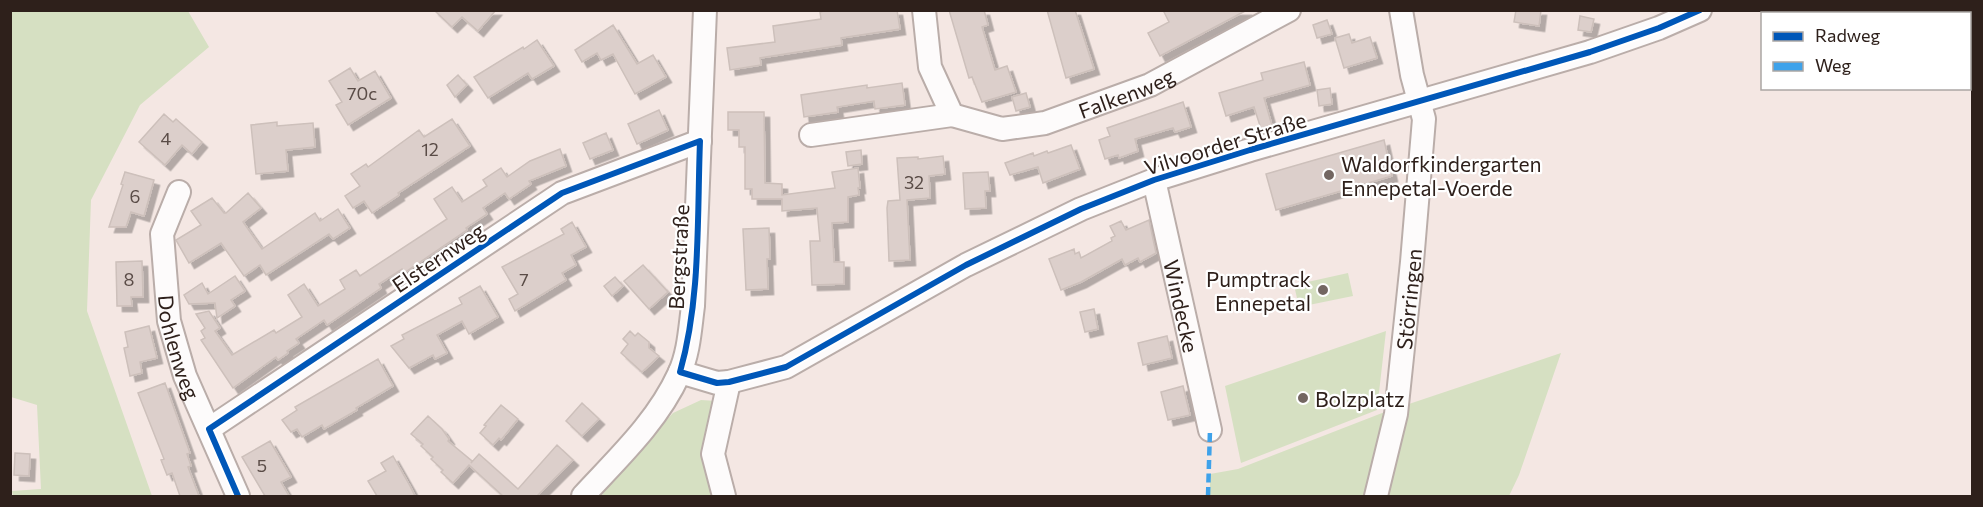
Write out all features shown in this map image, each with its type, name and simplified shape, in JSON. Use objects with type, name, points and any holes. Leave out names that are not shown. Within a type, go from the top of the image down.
[{"type":"street","name":"Bergstraße","points":[[583,496],[650,423],[680,372],[693,306],[705,10]]},
{"type":"street","points":[[924,10],[930,68],[952,115]]},
{"type":"street","name":"Falkenweg","points":[[810,135],[952,115],[1002,129],[1045,123],[1150,85],[1289,10]]},
{"type":"street","name":"Störringen","points":[[1376,496],[1396,414],[1424,119],[1412,75],[1401,10]]},
{"type":"street","name":"Vilvoorder Straße","points":[[680,372],[717,383],[786,367],[966,265],[1081,209],[1154,180],[1590,52],[1659,28],[1700,10]]},
{"type":"street","name":"Elsternweg","points":[[209,429],[562,194],[700,141]]},
{"type":"street","name":"Windecke","points":[[1154,180],[1210,430]]},
{"type":"street","name":"Dohlenweg","points":[[179,192],[162,234],[169,321],[185,376],[238,496]]},
{"type":"street","points":[[724,496],[713,454],[729,382]]},
{"type":"green space","points":[[10,11],[188,11],[209,47],[140,105],[91,200],[87,311],[152,496],[13,496],[12,491],[41,489],[37,405],[11,397]]},
{"type":"green space","name":"Pumptrack Ennepetal","points":[[1348,273],[1353,296],[1299,307],[1294,285]]},
{"type":"green space","name":"Bolzplatz","points":[[1386,331],[1377,410],[1241,463],[1225,386]]},
{"type":"green space","points":[[1561,353],[1519,475],[1509,496],[1378,496],[1400,407]]},
{"type":"green space","points":[[701,400],[716,401],[713,496],[601,496],[673,413]]},
{"type":"green space","points":[[1395,408],[1373,496],[1210,496],[1210,474],[1238,469]]},
{"type":"building","points":[[434,10],[496,10],[478,31],[462,17],[452,27]]},
{"type":"building","points":[[897,10],[900,29],[841,38],[842,45],[760,58],[761,65],[730,70],[727,48],[775,42],[773,26],[821,19],[820,12]]},
{"type":"building","points":[[949,10],[984,10],[988,25],[982,27],[995,70],[1007,66],[1016,92],[982,102],[972,77],[969,78]]},
{"type":"building","points":[[1047,10],[1075,10],[1094,69],[1066,78]]},
{"type":"building","points":[[1163,10],[1247,10],[1160,56],[1148,33],[1169,22]]},
{"type":"building","points":[[1516,10],[1541,10],[1539,26],[1514,22]]},
{"type":"building","points":[[1580,16],[1594,19],[1591,32],[1578,30]]},
{"type":"building","points":[[1327,20],[1332,34],[1317,38],[1313,25]]},
{"type":"building","points":[[613,25],[637,64],[653,55],[666,77],[635,94],[613,54],[601,60],[597,53],[582,62],[575,50]]},
{"type":"building","points":[[1349,34],[1352,43],[1370,37],[1377,58],[1344,68],[1335,38]]},
{"type":"building","points":[[537,40],[554,66],[532,79],[528,73],[488,98],[474,77]]},
{"type":"building","points":[[1304,62],[1310,85],[1264,98],[1273,129],[1262,132],[1254,107],[1226,116],[1219,93],[1263,80],[1261,73]]},
{"type":"building","points":[[350,68],[358,81],[375,71],[391,98],[348,125],[336,105],[342,102],[329,81]]},
{"type":"building","points":[[458,75],[467,85],[455,97],[447,85]]},
{"type":"building","points":[[902,83],[905,105],[875,109],[874,101],[837,107],[838,112],[804,117],[801,95],[867,85],[867,88]]},
{"type":"building","points":[[1330,88],[1332,104],[1319,106],[1317,90]]},
{"type":"building","points":[[1026,93],[1030,107],[1016,111],[1012,97]]},
{"type":"building","points":[[1183,102],[1191,127],[1175,132],[1173,128],[1135,139],[1138,151],[1119,158],[1118,155],[1105,159],[1099,140],[1110,136],[1107,128]]},
{"type":"building","points":[[659,110],[668,130],[637,144],[628,124]]},
{"type":"building","points":[[728,112],[764,112],[765,183],[782,184],[782,195],[835,188],[832,172],[858,168],[859,195],[848,197],[848,222],[832,223],[834,262],[844,262],[844,284],[812,285],[810,241],[820,241],[817,208],[782,211],[782,199],[752,199],[752,189],[745,189],[745,147],[739,147],[739,130],[728,130]]},
{"type":"building","points":[[164,114],[173,122],[176,119],[202,142],[192,154],[182,145],[165,165],[139,142]]},
{"type":"building","points":[[452,119],[470,146],[398,193],[399,195],[372,213],[364,201],[353,208],[345,196],[360,186],[351,174],[366,164],[368,167],[419,130],[424,137]]},
{"type":"building","points":[[277,122],[277,126],[313,123],[315,147],[286,150],[288,171],[256,174],[251,125]]},
{"type":"building","points":[[606,133],[613,150],[590,159],[583,143]]},
{"type":"building","name":"Waldorfkindergarten Ennepetal-Voerde","points":[[1384,140],[1392,176],[1276,210],[1266,174]]},
{"type":"building","points":[[1071,145],[1080,169],[1043,183],[1038,167],[1010,175],[1005,163],[1033,153],[1034,156]]},
{"type":"building","points":[[560,149],[566,166],[529,181],[531,184],[509,199],[505,193],[483,208],[487,214],[466,228],[467,230],[404,273],[402,269],[379,284],[381,288],[327,325],[324,320],[296,339],[299,343],[287,351],[288,353],[278,360],[276,357],[233,388],[201,340],[205,338],[201,331],[205,328],[196,314],[209,311],[220,328],[215,331],[232,355],[274,330],[276,333],[302,317],[288,295],[304,284],[318,306],[345,289],[340,280],[356,270],[360,276],[447,219],[434,199],[452,187],[462,202],[487,186],[483,180],[501,168],[507,177],[530,161]]},
{"type":"building","points":[[861,150],[862,164],[848,166],[846,152]]},
{"type":"building","points":[[943,156],[945,174],[929,176],[930,198],[907,200],[910,260],[889,261],[888,201],[900,200],[897,158],[918,157],[918,159]]},
{"type":"building","points":[[125,172],[154,180],[144,216],[131,212],[126,227],[109,227],[123,185],[121,184]]},
{"type":"building","points":[[988,172],[990,191],[985,191],[986,208],[965,209],[963,173]]},
{"type":"building","points":[[248,193],[261,208],[243,222],[262,249],[315,213],[320,221],[338,209],[350,228],[333,239],[329,234],[266,275],[260,265],[244,276],[221,243],[189,263],[176,240],[201,225],[191,211],[212,198],[226,213]]},
{"type":"building","points":[[1149,220],[1156,253],[1140,262],[1138,258],[1125,265],[1122,259],[1081,282],[1061,290],[1049,259],[1074,249],[1075,254],[1079,252],[1081,258],[1112,241],[1111,238],[1115,236],[1110,226],[1121,221],[1126,230]]},
{"type":"building","points":[[572,222],[586,247],[571,255],[576,265],[562,273],[566,280],[515,311],[509,299],[518,294],[502,267],[564,234],[561,229]]},
{"type":"building","points":[[769,228],[768,289],[746,290],[743,229]]},
{"type":"building","points":[[142,261],[143,297],[131,297],[132,306],[117,306],[116,262]]},
{"type":"building","points":[[643,265],[668,292],[649,309],[624,281]]},
{"type":"building","points":[[235,276],[245,291],[231,300],[235,306],[217,318],[215,303],[189,304],[184,295],[202,283],[208,294]]},
{"type":"building","points":[[615,277],[623,286],[612,296],[604,286]]},
{"type":"building","points":[[480,286],[498,317],[469,334],[462,321],[437,335],[447,353],[435,359],[433,355],[409,368],[391,346],[404,339],[402,335],[462,304],[459,298]]},
{"type":"building","points":[[1094,309],[1098,329],[1085,332],[1080,312]]},
{"type":"building","points":[[149,326],[157,358],[140,362],[142,373],[130,376],[124,348],[128,347],[125,332]]},
{"type":"building","points":[[630,331],[635,336],[638,333],[649,342],[649,348],[659,356],[642,372],[621,353],[628,344],[623,339]]},
{"type":"building","points":[[1167,336],[1172,358],[1143,365],[1138,343]]},
{"type":"building","points":[[378,359],[393,386],[356,408],[357,410],[324,429],[322,425],[302,437],[297,429],[291,432],[282,420],[297,410],[295,407]]},
{"type":"building","points":[[165,383],[190,453],[187,454],[191,466],[188,467],[199,496],[180,496],[172,473],[167,475],[161,460],[164,459],[138,393]]},
{"type":"building","points":[[1183,386],[1190,415],[1168,420],[1161,392]]},
{"type":"building","points":[[582,403],[599,419],[582,436],[566,421]]},
{"type":"building","points":[[501,405],[518,419],[501,440],[499,438],[493,445],[480,433]]},
{"type":"building","points":[[428,416],[442,429],[448,441],[472,461],[471,463],[479,454],[518,489],[557,445],[573,460],[537,496],[503,496],[469,465],[453,483],[431,459],[433,457],[421,446],[423,444],[411,434]]},
{"type":"building","points":[[270,441],[291,477],[281,482],[289,496],[265,496],[242,457]]},
{"type":"building","points":[[15,453],[30,454],[29,476],[14,475]]},
{"type":"building","points":[[393,456],[415,496],[377,496],[368,481],[386,471],[381,463]]},
{"type":"marked path","points":[[1208,496],[1210,430]]},
{"type":"cycle path","points":[[238,496],[209,429],[562,193],[700,141],[695,287],[692,316],[680,372],[717,383],[729,382],[786,367],[966,265],[1081,209],[1154,180],[1590,52],[1659,28],[1700,10]]},
{"type":"place","name":"Waldorfkindergarten Ennepetal-Voerde","points":[[1329,175]]},
{"type":"place","name":"Pumptrack Ennepetal","points":[[1323,290]]},
{"type":"place","name":"Bolzplatz","points":[[1303,398]]}]
